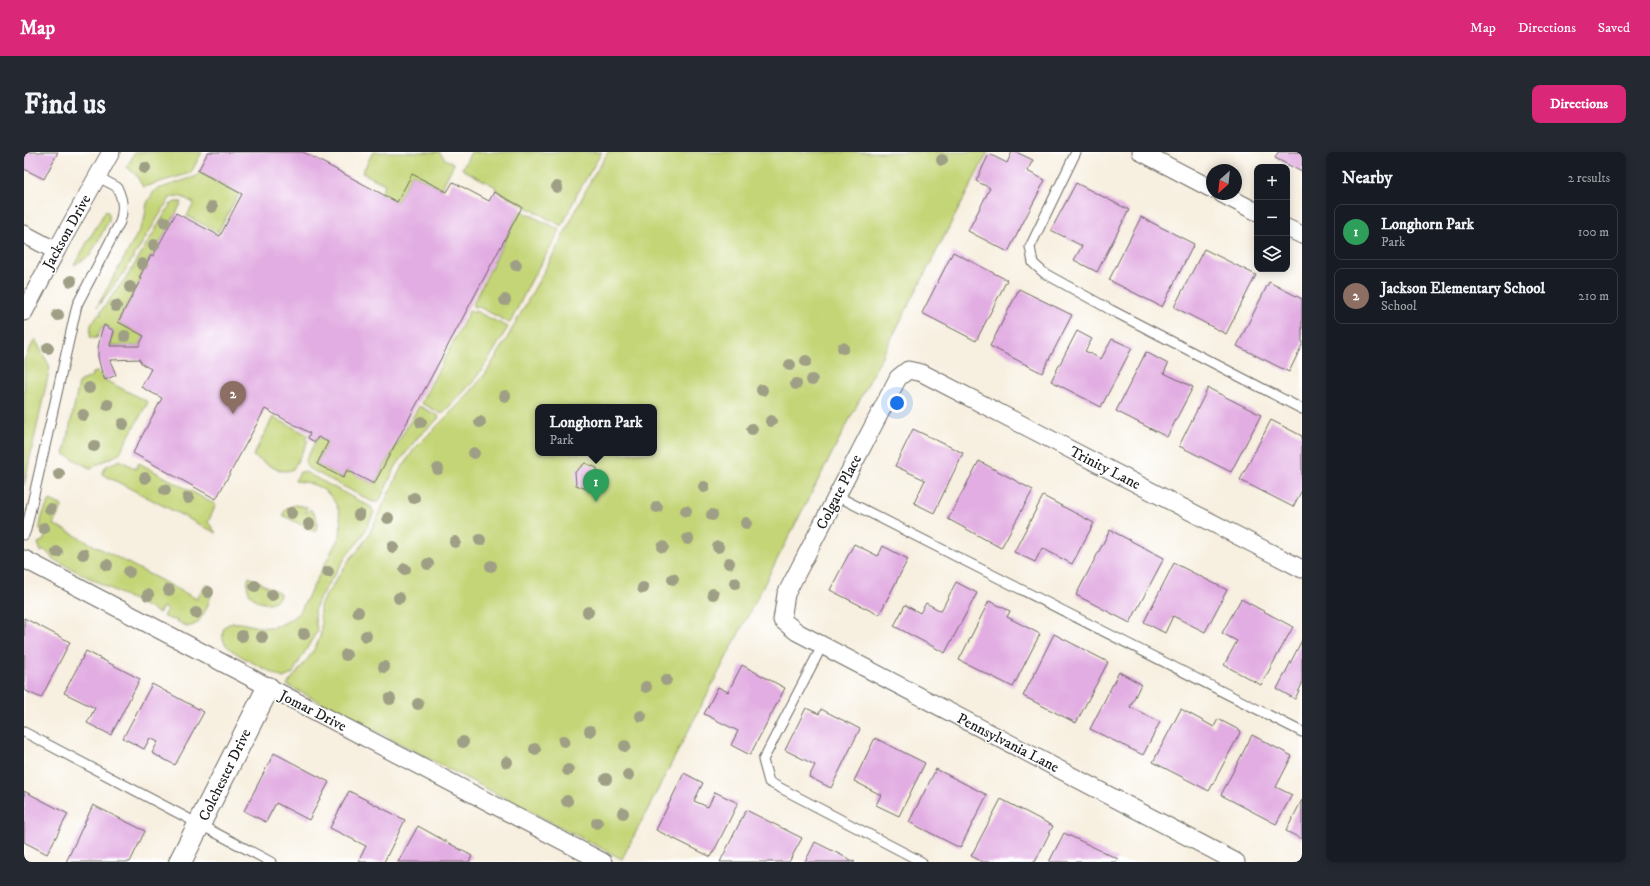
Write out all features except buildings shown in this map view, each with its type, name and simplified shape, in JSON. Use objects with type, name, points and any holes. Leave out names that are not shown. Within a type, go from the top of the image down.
[{"type":"street","name":"Jackson Drive","points":[[24,312],[111,152]]},
{"type":"street","points":[[1141,152],[1206,186]]},
{"type":"street","points":[[1234,200],[1254,210]]},
{"type":"street","points":[[1290,230],[1302,236]]},
{"type":"street","points":[[24,234],[56,251]]},
{"type":"street","name":"Colgate Place","points":[[782,620],[786,594],[898,378],[908,370]]},
{"type":"street","name":"Trinity Lane","points":[[908,370],[922,373],[1302,569]]},
{"type":"street","name":"Jomar Drive","points":[[24,559],[603,862]]},
{"type":"street","name":"Pennsylvania Lane","points":[[782,620],[797,632],[822,646],[1236,862]]},
{"type":"street","name":"Colchester Drive","points":[[180,862],[200,826],[268,688]]},
{"type":"lane","points":[[1076,152],[1030,247],[1033,263],[1044,273],[1111,310],[1302,409]]},
{"type":"lane","points":[[24,535],[78,305],[120,222],[123,203],[117,187],[98,177]]},
{"type":"lane","points":[[837,496],[1302,732]]},
{"type":"lane","points":[[822,646],[763,760],[769,782],[922,862]]},
{"type":"lane","points":[[24,732],[200,826],[271,862]]},
{"type":"green space","points":[[135,152],[202,152],[191,173],[143,187],[136,175],[127,167]]},
{"type":"green space","points":[[373,152],[439,152],[445,159],[454,164],[441,189],[412,174],[397,202],[381,194],[385,184],[362,173]]},
{"type":"green space","points":[[471,152],[602,152],[577,194],[562,226],[495,190],[496,187],[462,169]]},
{"type":"green space","points":[[608,152],[988,152],[622,859],[287,685],[308,659],[320,637],[321,603],[349,560],[359,549],[369,534],[400,470],[415,448],[466,397],[486,373],[505,342],[558,246],[591,180]]},
{"type":"green space","points":[[199,172],[239,194],[218,232],[187,216],[194,203],[179,196],[170,198],[123,274],[97,307],[144,221],[147,203],[155,190],[197,176]]},
{"type":"green space","points":[[175,202],[182,202],[153,256],[151,255],[139,278],[141,279],[118,322],[144,336],[139,346],[110,346],[114,331],[105,325],[101,328],[97,338],[91,338],[91,325],[98,314],[102,314],[100,312],[130,272],[170,205]]},
{"type":"green space","points":[[106,210],[109,214],[109,220],[90,256],[74,265]]},
{"type":"green space","points":[[520,210],[560,230],[531,281],[510,323],[477,306],[473,307],[473,304]]},
{"type":"green space","points":[[470,310],[508,327],[473,382],[442,414],[421,403]]},
{"type":"green space","points":[[35,339],[50,367],[24,485],[24,360]]},
{"type":"green space","points":[[98,372],[105,380],[148,402],[119,454],[90,468],[64,454],[79,383],[80,381],[91,377],[92,373]]},
{"type":"green space","points":[[419,406],[439,416],[438,419],[418,437],[396,466],[379,502],[373,502],[308,468],[305,462],[318,437],[328,442],[317,464],[343,478],[347,470],[374,484]]},
{"type":"green space","points":[[273,417],[308,435],[305,439],[308,441],[293,469],[288,471],[278,470],[253,456]]},
{"type":"green space","points":[[120,460],[136,469],[139,463],[216,505],[208,522],[216,533],[102,474],[106,466]]},
{"type":"green space","points":[[300,472],[305,472],[371,507],[374,513],[360,540],[348,554],[319,598],[314,611],[317,631],[292,674],[283,678],[230,649],[223,639],[223,634],[224,627],[228,624],[242,623],[260,627],[272,627],[283,624],[297,614],[301,610],[340,535],[341,524],[339,514],[331,497],[317,486],[295,481]]},
{"type":"green space","points":[[50,500],[61,505],[62,507],[53,524],[197,599],[205,586],[208,585],[211,587],[212,590],[210,599],[199,621],[187,627],[174,619],[172,620],[163,616],[167,610],[163,607],[159,613],[54,560],[45,550],[41,552],[38,543],[43,541],[46,534],[40,530],[41,522],[44,511]]},
{"type":"green space","points":[[295,505],[307,507],[305,512],[307,513],[310,509],[314,514],[317,519],[315,532],[284,516],[283,514],[287,508]]},
{"type":"green space","points":[[249,577],[280,593],[280,596],[275,601],[269,603],[263,603],[257,600],[248,591],[247,584]]},
{"type":"place","name":"Jackson Elementary School","points":[[233,414]]},
{"type":"place","name":"Longhorn Park","points":[[596,502]]}]
